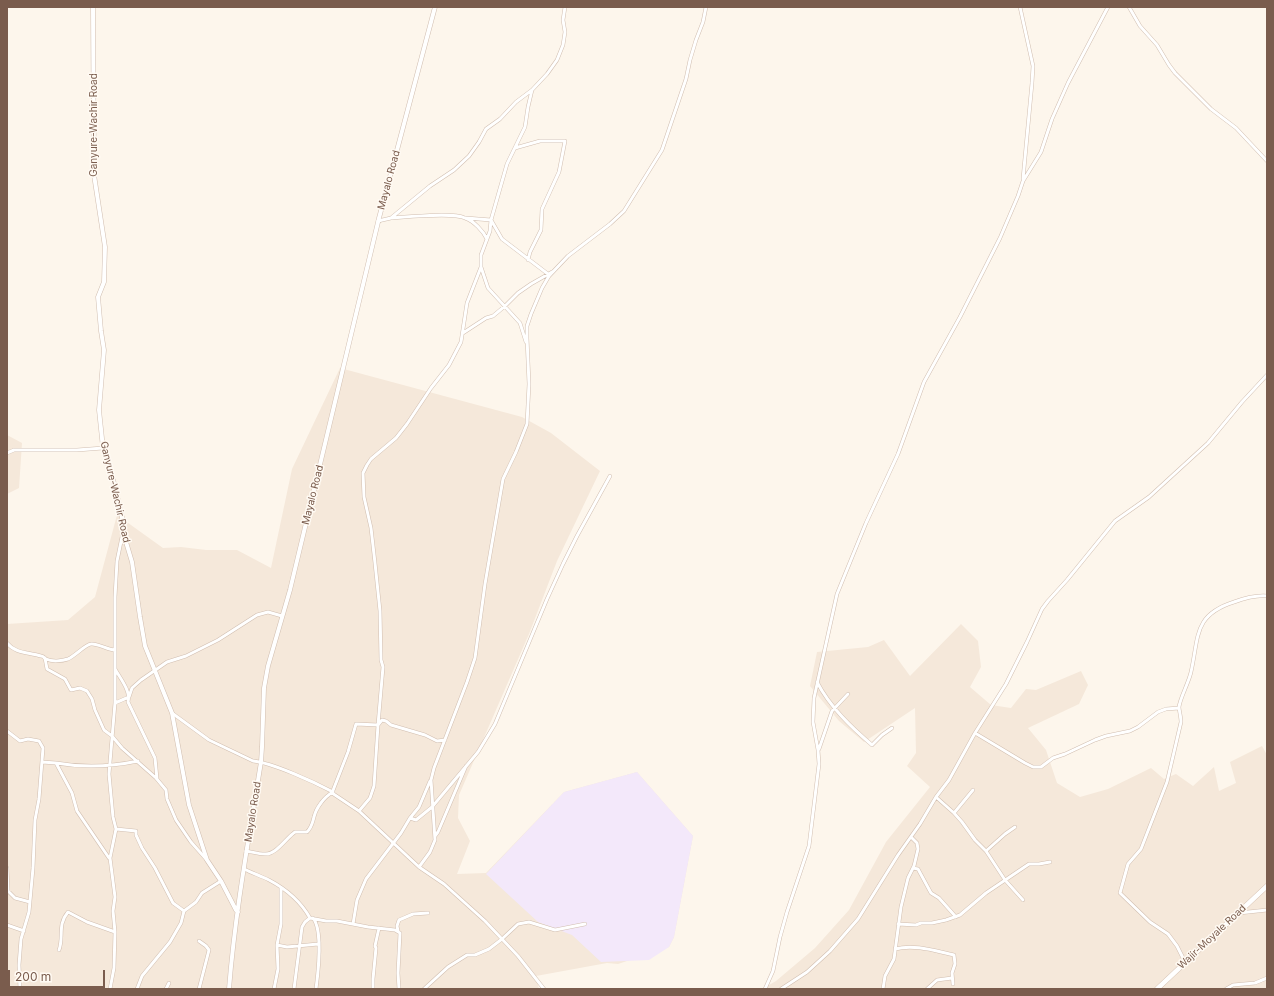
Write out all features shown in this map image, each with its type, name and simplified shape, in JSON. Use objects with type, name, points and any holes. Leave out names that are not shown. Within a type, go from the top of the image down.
[{"type":"main road","name":"Wajir-Moyale Road","points":[[1157,989],[1267,886]]},
{"type":"street","name":"Ganyure-Wachir Road","points":[[93,7],[94,175],[105,247],[104,282],[98,297],[104,350],[100,410],[103,448],[122,516],[122,532],[132,562],[145,646],[172,713],[189,805],[207,860],[222,881],[238,912]]},
{"type":"street","name":"Mayalo Road","points":[[229,989],[232,952],[246,851],[261,762],[264,688],[268,666],[290,590],[378,221],[435,7]]},
{"type":"street","points":[[392,218],[430,186],[454,170],[469,156],[486,129],[532,90],[548,74],[557,60],[563,45],[565,32],[565,7]]},
{"type":"street","points":[[463,333],[486,318],[493,316],[518,293],[554,270],[568,256],[610,224],[624,211],[662,150],[686,79],[690,60],[703,22],[706,7]]},
{"type":"street","points":[[765,989],[773,971],[785,918],[809,846],[818,774],[818,750],[813,722],[813,709],[817,682],[834,603],[866,523],[898,454],[924,382],[955,326],[1000,238],[1023,181],[1033,73],[1020,7]]},
{"type":"street","points":[[1023,181],[1041,152],[1052,119],[1068,83],[1108,7]]},
{"type":"street","points":[[1129,7],[1140,26],[1157,45],[1169,66],[1175,73],[1211,109],[1236,128],[1267,161]]},
{"type":"street","points":[[528,350],[520,323],[488,288],[481,266],[481,255],[490,231],[491,220],[507,164],[525,127],[532,90]]},
{"type":"street","points":[[515,148],[540,141],[565,141],[558,172],[542,209],[541,230],[530,252],[528,260]]},
{"type":"street","points":[[378,221],[392,218],[455,215],[466,218],[491,220]]},
{"type":"street","points":[[466,218],[483,232],[487,239]]},
{"type":"street","points":[[491,220],[502,239],[548,274]]},
{"type":"street","points":[[360,811],[373,792],[383,667],[381,660],[380,611],[371,528],[364,498],[363,473],[372,459],[396,438],[423,403],[431,388],[441,377],[454,357],[461,342],[467,303],[481,266]]},
{"type":"street","points":[[353,924],[357,900],[366,880],[394,843],[419,806],[431,780],[434,768],[475,658],[487,570],[504,479],[527,424],[527,326],[542,288],[554,270]]},
{"type":"street","points":[[781,989],[815,965],[830,951],[852,926],[936,797],[949,780],[975,733],[1006,684],[1028,642],[1042,609],[1048,601],[1115,521],[1149,497],[1208,442],[1267,375]]},
{"type":"street","points":[[7,453],[14,450],[76,450],[103,448]]},
{"type":"street","points":[[410,818],[416,820],[432,806],[478,752],[494,724],[563,564],[610,476]]},
{"type":"street","points":[[110,989],[114,968],[115,932],[113,912],[115,897],[110,858],[116,829],[113,817],[109,766],[114,703],[114,597],[117,561],[122,532]]},
{"type":"street","points":[[1185,962],[1177,946],[1168,934],[1150,922],[1120,893],[1128,864],[1141,849],[1167,782],[1181,722],[1179,708],[1191,672],[1196,640],[1205,619],[1220,606],[1250,597],[1267,596]]},
{"type":"street","points":[[157,779],[155,758],[128,702],[132,688],[167,662],[186,656],[218,640],[257,615],[268,612],[282,616]]},
{"type":"street","points":[[7,643],[16,650],[40,655],[48,660],[60,661],[78,653],[89,644],[93,643],[109,650],[115,650]]},
{"type":"street","points":[[45,658],[47,669],[65,679],[71,690],[80,688],[87,692],[92,699],[104,730],[157,779],[166,790],[167,799],[176,820],[190,842],[207,860]]},
{"type":"street","points":[[114,668],[129,697]]},
{"type":"street","points":[[817,682],[823,694],[834,708],[854,730],[872,745],[892,728]]},
{"type":"street","points":[[818,750],[832,711],[848,694]]},
{"type":"street","points":[[114,703],[129,697]]},
{"type":"street","points":[[975,733],[1024,763],[1033,767],[1041,767],[1053,758],[1095,740],[1138,728],[1158,712],[1166,709],[1179,708]]},
{"type":"street","points":[[172,713],[209,740],[253,761],[261,762],[333,792],[360,811],[420,867],[461,898],[518,956],[544,989]]},
{"type":"street","points":[[378,725],[382,720],[391,725],[425,735],[437,741],[445,740]]},
{"type":"street","points":[[246,851],[269,854],[275,851],[295,832],[307,832],[312,825],[318,808],[327,796],[333,792],[348,752],[356,724],[378,725]]},
{"type":"street","points":[[7,730],[20,741],[39,741],[42,748],[40,799],[35,820],[29,912],[21,939],[19,965],[20,989]]},
{"type":"street","points":[[42,762],[74,766],[109,766],[138,761]]},
{"type":"street","points":[[56,763],[72,793],[78,811],[110,858]]},
{"type":"street","points":[[420,867],[430,852],[435,836],[467,764]]},
{"type":"street","points":[[431,780],[435,836]]},
{"type":"street","points":[[954,813],[973,790]]},
{"type":"street","points":[[936,797],[954,813],[975,840],[986,851],[1005,880],[1023,900]]},
{"type":"street","points":[[986,851],[1015,827]]},
{"type":"street","points":[[116,829],[136,831],[136,835],[142,848],[155,868],[173,903],[184,912]]},
{"type":"street","points":[[883,989],[885,976],[894,959],[898,924],[908,878],[913,868],[918,849],[917,843],[911,836]]},
{"type":"street","points":[[898,924],[916,925],[956,917],[986,893],[1029,864],[1050,862]]},
{"type":"street","points":[[7,868],[8,891],[16,898],[30,902]]},
{"type":"street","points":[[913,868],[918,869],[931,893],[939,898],[956,917]]},
{"type":"street","points":[[244,869],[270,880],[296,899],[312,918],[316,925],[318,944],[319,964],[316,989]]},
{"type":"street","points":[[137,989],[142,976],[170,942],[181,923],[184,912],[196,902],[202,893],[222,881]]},
{"type":"street","points":[[274,989],[278,969],[277,944],[281,924],[281,888]]},
{"type":"street","points":[[1238,913],[1267,910]]},
{"type":"street","points":[[59,950],[62,940],[61,927],[68,912],[87,922],[115,932]]},
{"type":"street","points":[[398,989],[400,933],[397,926],[399,920],[409,915],[428,913]]},
{"type":"street","points":[[294,989],[302,927],[305,922],[312,918],[326,922],[337,920],[398,931]]},
{"type":"street","points":[[424,989],[448,967],[461,958],[467,955],[475,955],[489,948],[502,939],[518,924],[529,922],[554,930],[585,924]]},
{"type":"street","points":[[7,925],[24,931]]},
{"type":"street","points":[[373,989],[375,946],[378,928]]},
{"type":"street","points":[[199,941],[209,950],[199,983],[199,989]]},
{"type":"street","points":[[277,944],[287,947],[300,947],[318,944]]},
{"type":"street","points":[[895,949],[902,947],[917,948],[954,955],[955,964],[952,973],[953,984]]},
{"type":"street","points":[[928,989],[937,980],[952,978]]},
{"type":"street","points":[[1226,989],[1233,985],[1255,983],[1267,978]]},
{"type":"street","points":[[166,989],[169,983]]},
{"type":"shaded area","points":[[340,368],[522,417],[551,433],[600,471],[557,561],[529,634],[459,795],[458,818],[470,841],[457,874],[486,873],[564,792],[637,772],[693,836],[674,937],[669,947],[618,964],[607,963],[536,976],[539,989],[7,989],[7,624],[68,620],[95,597],[117,515],[163,548],[181,547],[206,550],[237,550],[271,568],[292,469]]},
{"type":"shaded area","points":[[7,435],[22,443],[19,488],[7,494]]},
{"type":"shaded area","points":[[961,624],[978,641],[981,667],[970,687],[991,705],[1011,708],[1026,689],[1036,690],[1081,671],[1088,685],[1079,704],[1028,728],[1046,750],[1057,783],[1080,797],[1108,789],[1151,768],[1164,779],[1176,774],[1193,786],[1214,767],[1219,791],[1236,783],[1230,762],[1262,746],[1267,755],[1267,989],[762,989],[776,981],[815,948],[849,910],[886,842],[930,787],[907,766],[916,753],[915,708],[864,742],[839,721],[810,686],[817,652],[868,647],[884,640],[910,676]]},
{"type":"shaded area","points":[[637,772],[693,836],[674,937],[669,947],[649,960],[601,962],[572,935],[538,922],[486,874],[564,792]]}]
